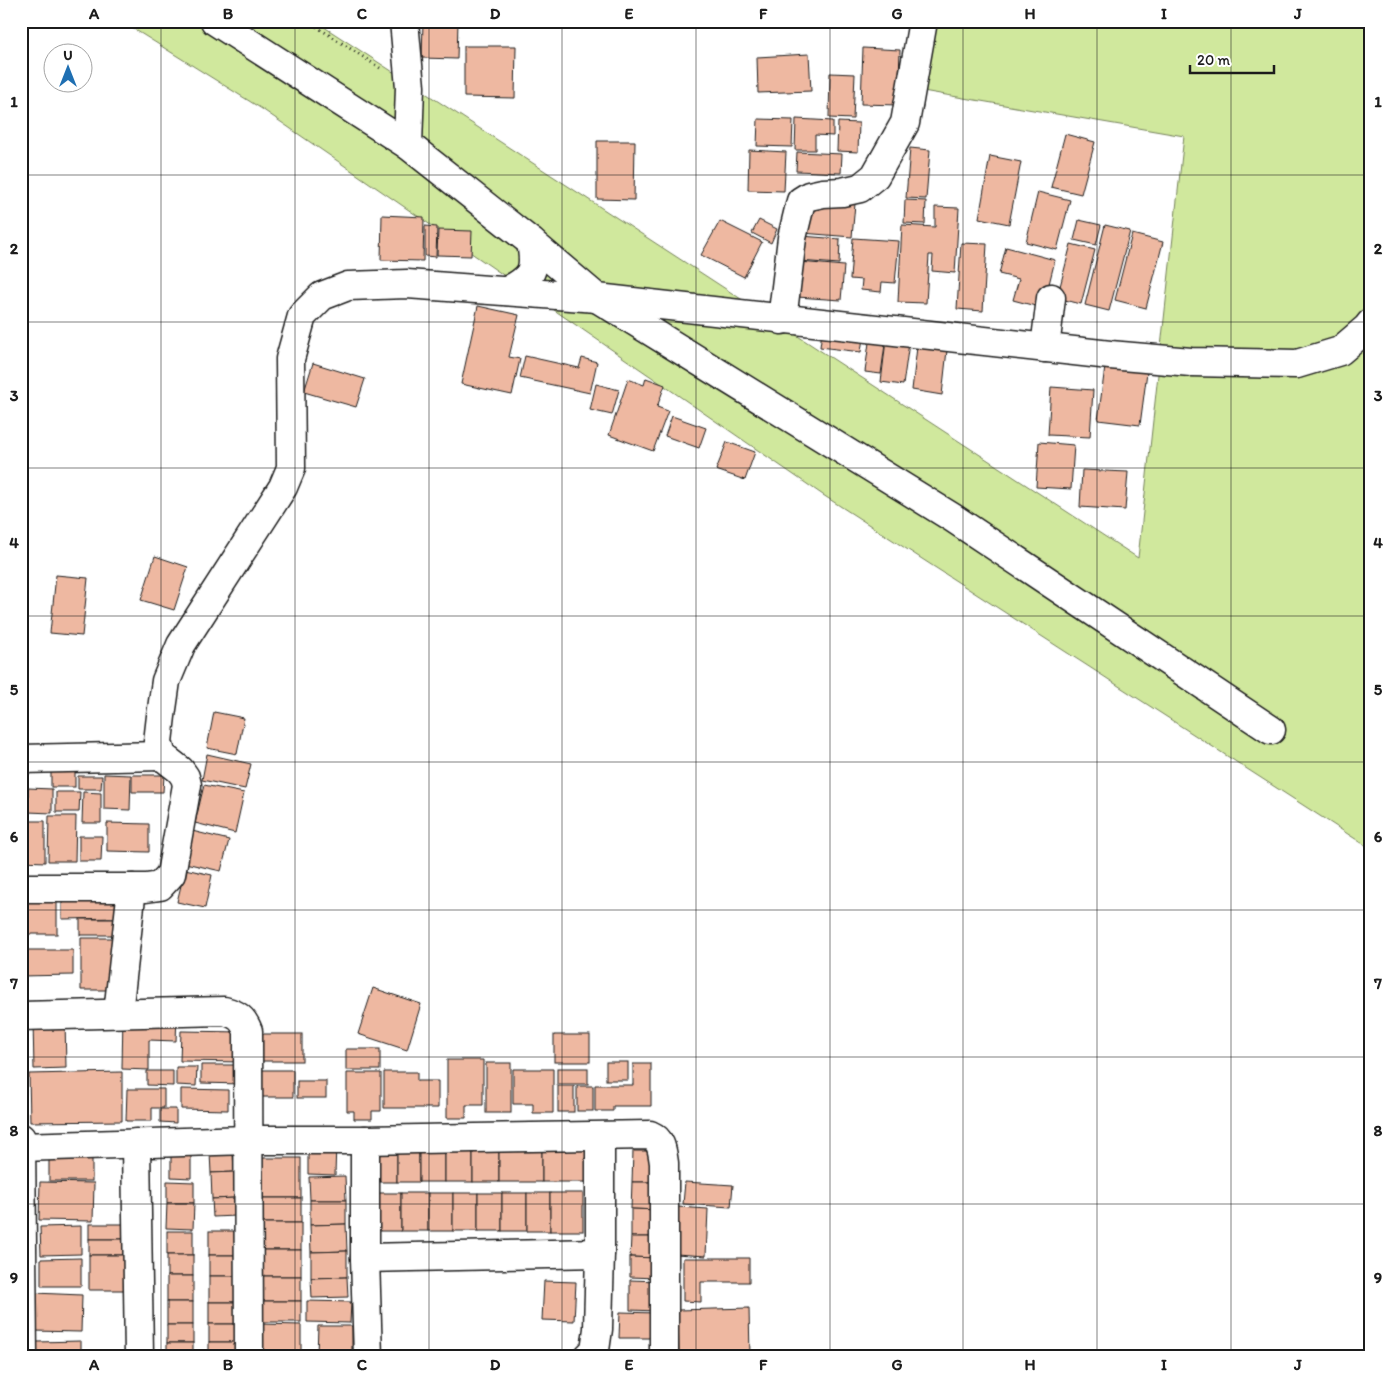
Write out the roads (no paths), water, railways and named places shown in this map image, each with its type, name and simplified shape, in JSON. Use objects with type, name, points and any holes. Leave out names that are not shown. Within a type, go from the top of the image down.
[{"type":"street","points":[[215,21],[408,145],[531,242],[597,298],[952,518],[1271,730]]},
{"type":"street","points":[[404,21],[410,87],[408,145]]},
{"type":"street","points":[[782,320],[792,238],[801,201],[809,196],[822,193],[842,192],[860,188],[875,176],[905,123],[922,21]]},
{"type":"street","points":[[507,291],[522,283],[532,270],[534,262],[531,242]]},
{"type":"street","points":[[21,888],[146,888],[160,886],[171,874],[187,785],[185,777],[180,770],[162,756],[158,742],[166,681],[181,645],[283,487],[291,468],[290,359],[302,316],[322,296],[348,286],[406,284],[507,291],[597,298],[1110,356],[1191,362],[1298,364],[1340,351],[1371,323]]},
{"type":"street","points":[[1045,348],[1051,298]]},
{"type":"street","points":[[21,759],[162,756]]},
{"type":"street","points":[[118,1013],[132,888]]},
{"type":"street","points":[[21,1016],[224,1011],[232,1013],[245,1022],[248,1031],[249,1357]]},
{"type":"street","points":[[21,1147],[248,1140],[650,1135],[656,1138],[661,1145],[664,1163],[664,1357]]},
{"type":"street","points":[[588,1357],[595,1350],[597,1336],[600,1253],[600,1137]]},
{"type":"street","points":[[21,1138],[23,1357]]},
{"type":"street","points":[[365,1140],[365,1258],[368,1357]]},
{"type":"street","points":[[136,1143],[139,1357]]},
{"type":"street","points":[[365,1258],[600,1253]]}]
